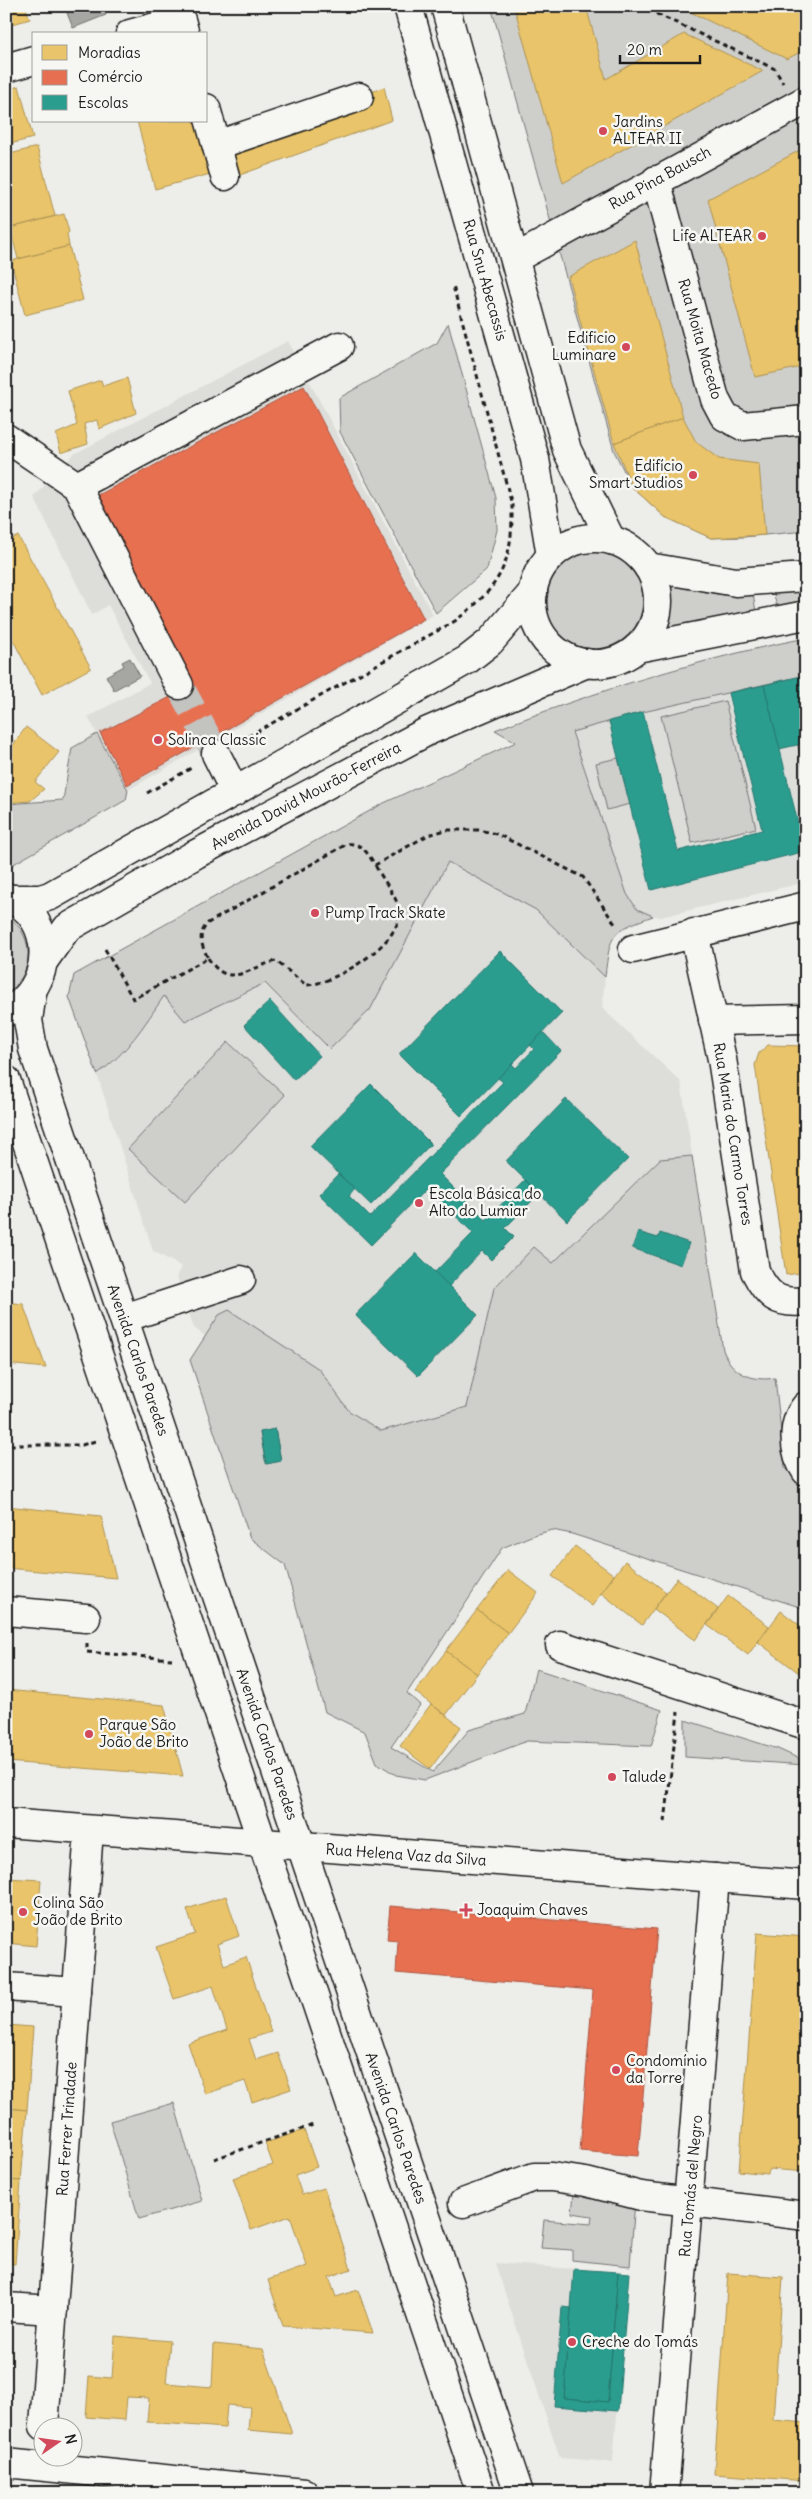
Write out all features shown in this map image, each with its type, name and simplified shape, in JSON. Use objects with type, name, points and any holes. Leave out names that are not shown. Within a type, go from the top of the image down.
[{"type":"street","name":"Rua Snu Abecassis","points":[[408,6],[535,459],[551,556]]},
{"type":"street","points":[[445,6],[516,258],[567,450],[611,540]]},
{"type":"street","points":[[137,32],[181,20]]},
{"type":"street","points":[[6,68],[32,61]]},
{"type":"street","points":[[217,145],[359,97]]},
{"type":"street","name":"Rua Pina Bausch","points":[[516,258],[800,102]]},
{"type":"street","points":[[208,115],[225,176]]},
{"type":"street","name":"Rua Moita Macedo","points":[[656,180],[715,399],[724,416],[743,426],[806,420]]},
{"type":"street","points":[[77,486],[339,346]]},
{"type":"street","points":[[6,438],[77,486],[179,684]]},
{"type":"street","points":[[589,538],[611,540],[625,546],[648,567],[656,583],[658,601],[656,618],[649,635],[637,648],[622,658],[605,663],[587,663],[568,658],[551,646],[540,630],[534,612],[533,592],[539,573],[551,556],[568,544],[589,538]]},
{"type":"street","points":[[648,567],[736,582],[806,577]]},
{"type":"street","points":[[8,898],[40,899],[50,896],[467,660],[490,642],[533,592]]},
{"type":"street","points":[[637,648],[806,615]]},
{"type":"street","name":"Avenida David Mourão-Ferreira","points":[[45,959],[67,928],[196,854],[428,731],[587,663]]},
{"type":"street","points":[[205,760],[235,792]]},
{"type":"street","points":[[6,1012],[24,1001],[32,993],[43,971],[45,959],[44,947],[36,924],[30,914],[8,898]]},
{"type":"street","points":[[632,948],[806,906]]},
{"type":"street","name":"Rua Maria do Carmo Torres","points":[[694,933],[722,1060],[755,1271],[764,1289],[781,1301],[806,1300]]},
{"type":"street","name":"Avenida Carlos Paredes","points":[[32,993],[28,1020],[33,1048],[519,2493]]},
{"type":"street","points":[[713,1021],[806,1019]]},
{"type":"street","points":[[6,1080],[481,2493]]},
{"type":"street","points":[[124,1318],[241,1280]]},
{"type":"street","points":[[806,1406],[796,1424],[799,1460],[806,1471]]},
{"type":"street","points":[[6,1611],[86,1618]]},
{"type":"street","points":[[560,1645],[806,1725]]},
{"type":"street","name":"Rua Helena Vaz da Silva","points":[[6,1823],[89,1831],[806,1885]]},
{"type":"street","name":"Rua Ferrer Trindade","points":[[45,2416],[89,1831]]},
{"type":"street","name":"Rua Tomás del Negro","points":[[664,2493],[716,1878]]},
{"type":"street","points":[[6,1987],[77,1992]]},
{"type":"street","points":[[463,2204],[534,2177],[552,2177],[586,2182],[641,2196],[806,2216]]},
{"type":"street","points":[[6,2307],[53,2310]]},
{"type":"street","points":[[6,2463],[32,2459]]},
{"type":"street","points":[[82,2462],[304,2493]]},
{"type":"path","points":[[640,6],[775,69],[800,102]]},
{"type":"path","points":[[655,6],[657,14]]},
{"type":"path","points":[[147,793],[455,620],[475,606],[501,576],[513,531],[512,505],[453,286]]},
{"type":"path","points":[[375,865],[428,835],[446,830],[479,830],[497,834],[583,877],[632,948]]},
{"type":"path","points":[[353,843],[364,848],[399,908],[400,917],[398,923],[372,956],[328,980],[306,985],[276,961],[235,976],[224,973],[212,964],[208,958],[200,939],[201,933],[208,923],[347,844],[353,843]]},
{"type":"path","points":[[105,949],[133,999],[208,958]]},
{"type":"path","points":[[6,1408],[11,1445],[82,1445]]},
{"type":"path","points":[[86,1618],[88,1652],[201,1661]]},
{"type":"path","points":[[665,1822],[681,1684]]},
{"type":"path","points":[[214,2159],[313,2126]]},
{"type":"shaded area","points":[[83,6],[103,6],[106,15],[73,28],[67,13]]},
{"type":"shaded area","points":[[491,6],[806,6],[806,531],[711,538],[665,517],[632,487],[614,451]]},
{"type":"shaded area","points":[[448,323],[496,498],[497,530],[487,569],[436,613],[340,432],[339,398],[437,343]]},
{"type":"shaded area","points":[[288,341],[433,615],[128,790],[88,717],[150,683],[108,605],[92,615],[34,497],[74,454]]},
{"type":"shaded area","points":[[594,551],[613,555],[629,565],[639,581],[643,600],[639,619],[629,635],[613,645],[594,649],[575,645],[559,635],[549,619],[545,600],[549,581],[559,565],[575,555]]},
{"type":"shaded area","points":[[678,585],[717,594],[753,593],[756,612],[670,631],[671,588]]},
{"type":"shaded area","points":[[806,588],[806,602],[777,607],[773,591]]},
{"type":"shaded area","points":[[806,638],[806,675],[643,712],[572,732],[627,894],[637,909],[653,916],[628,926],[615,936],[611,942],[605,977],[536,910],[448,862],[370,1010],[330,1049],[265,983],[185,1021],[164,996],[126,1048],[97,1074],[69,997],[74,975],[384,803],[516,742],[495,730],[571,702],[648,677],[766,646]]},
{"type":"shaded area","points":[[130,658],[140,676],[114,690],[106,676],[124,666],[122,662]]},
{"type":"shaded area","points":[[806,675],[806,882],[661,917],[646,914],[637,909],[627,894],[572,731],[643,712]]},
{"type":"shaded area","points":[[725,701],[756,828],[692,843],[661,716]]},
{"type":"shaded area","points":[[97,734],[128,790],[126,800],[10,866],[6,864],[6,804],[63,800],[72,748]]},
{"type":"shaded area","points":[[806,740],[806,775],[805,775],[797,742]]},
{"type":"shaded area","points":[[618,758],[630,804],[607,810],[596,763]]},
{"type":"shaded area","name":"Escola Básica do Alto do Lumiar","points":[[448,861],[536,910],[605,977],[602,1008],[681,1082],[721,1345],[731,1364],[742,1374],[764,1380],[775,1378],[250,1538],[190,1360],[205,1336],[194,1328],[177,1277],[182,1267],[153,1251],[97,1074],[110,1065],[132,1043],[164,995],[185,1021],[265,983],[330,1049],[370,1010]]},
{"type":"shaded area","points":[[6,915],[16,923],[23,933],[28,954],[27,965],[22,976],[16,986],[6,994]]},
{"type":"shaded area","points":[[228,1042],[285,1095],[185,1202],[128,1149]]},
{"type":"shaded area","points":[[692,1156],[723,1350],[727,1358],[731,1365],[743,1374],[758,1379],[775,1378],[785,1468],[806,1481],[806,1555],[803,1557],[806,1559],[806,1609],[572,1534],[552,1530],[531,1536],[502,1548],[407,1693],[420,1705],[391,1747],[433,1772],[469,1730],[525,1714],[536,1669],[662,1710],[651,1746],[527,1741],[425,1780],[396,1775],[377,1763],[365,1732],[325,1712],[285,1565],[250,1538],[190,1360],[219,1315],[229,1310],[319,1369],[349,1411],[381,1431],[467,1407],[494,1288],[534,1247],[553,1263],[660,1159]],"holes":[[[275,1429],[281,1461],[266,1464],[260,1433]]]},
{"type":"shaded area","points":[[685,1720],[778,1749],[802,1760],[804,1756],[806,1765],[685,1757]]},
{"type":"shaded area","points":[[174,2103],[202,2201],[139,2219],[110,2121]]},
{"type":"shaded area","points":[[574,2194],[635,2200],[630,2266],[572,2260],[572,2250],[541,2248],[544,2220],[591,2224],[592,2216],[572,2213]]},
{"type":"shaded area","name":"Creche do Tomás","points":[[495,2263],[629,2273],[613,2462],[560,2458]]},
{"type":"building: Moradias","points":[[6,6],[25,6],[30,19],[6,26]]},
{"type":"building: Moradias","name":"Jardins ALTEAR II","points":[[514,6],[586,6],[606,79],[684,34],[763,71],[563,183]]},
{"type":"building: Moradias","points":[[678,6],[806,6],[806,49],[787,59]]},
{"type":"building: Moradias","points":[[19,86],[33,138],[6,145],[6,90]]},
{"type":"building: Moradias","points":[[384,87],[392,120],[237,176],[228,149]]},
{"type":"building: Moradias","points":[[137,122],[200,122],[214,173],[155,189]]},
{"type":"building: Moradias","points":[[37,147],[55,216],[6,229],[6,155]]},
{"type":"building: Moradias","name":"Life ALTEAR","points":[[806,147],[806,366],[755,377],[708,199]]},
{"type":"building: Moradias","points":[[64,214],[69,232],[67,234],[69,246],[18,259],[10,228]]},
{"type":"building: Moradias","name":"Edificio Luminare","points":[[635,240],[683,417],[614,443],[568,277]]},
{"type":"building: Moradias","points":[[69,246],[83,300],[25,315],[11,261]]},
{"type":"building: Moradias","points":[[127,378],[136,413],[99,429],[97,420],[84,424],[88,444],[61,453],[56,434],[77,425],[68,391],[101,380],[103,386]]},
{"type":"building: Moradias","name":"Edifício Smart Studios","points":[[683,417],[696,442],[719,459],[759,464],[765,535],[711,538],[665,517],[632,487],[614,443]]},
{"type":"building: Moradias","points":[[18,536],[91,668],[42,695],[6,627],[6,542]]},
{"type":"building: Moradias","points":[[26,727],[59,752],[35,782],[44,789],[30,801],[6,803],[6,755]]},
{"type":"building: Moradias","points":[[768,1045],[806,1046],[806,1272],[786,1275],[755,1065],[759,1053]]},
{"type":"building: Moradias","points":[[6,1302],[23,1304],[46,1368],[6,1364]]},
{"type":"building: Moradias","points":[[6,1506],[101,1516],[116,1578],[6,1568]]},
{"type":"building: Moradias","points":[[575,1546],[614,1575],[592,1606],[552,1576]]},
{"type":"building: Moradias","points":[[625,1561],[666,1592],[642,1625],[601,1593]]},
{"type":"building: Moradias","points":[[508,1570],[538,1593],[508,1633],[477,1610]]},
{"type":"building: Moradias","points":[[677,1578],[718,1609],[695,1640],[654,1609]]},
{"type":"building: Moradias","points":[[728,1596],[769,1626],[748,1655],[707,1625]]},
{"type":"building: Moradias","points":[[477,1610],[508,1633],[477,1674],[446,1651]]},
{"type":"building: Moradias","points":[[781,1611],[806,1630],[806,1664],[799,1673],[758,1642]]},
{"type":"building: Moradias","points":[[446,1651],[477,1674],[446,1715],[415,1692]]},
{"type":"building: Moradias","name":"Parque São João de Brito","points":[[6,1690],[164,1705],[183,1776],[6,1762]]},
{"type":"building: Moradias","points":[[431,1704],[461,1727],[430,1769],[400,1746]]},
{"type":"building: Moradias","name":"Colina São João de Brito","points":[[6,1878],[41,1880],[36,1946],[6,1943]]},
{"type":"building: Moradias","points":[[226,1896],[239,1936],[217,1944],[224,1965],[246,1957],[271,2032],[249,2039],[256,2060],[278,2053],[291,2089],[252,2102],[245,2081],[205,2094],[188,2043],[227,2030],[213,1986],[174,1999],[156,1947],[195,1934],[187,1909]]},
{"type":"building: Moradias","name":"Condomínio da Torre","points":[[757,1933],[806,1937],[806,2172],[769,2169],[768,2174],[739,2171]]},
{"type":"building: Moradias","points":[[6,2025],[33,2027],[27,2110],[6,2108]]},
{"type":"building: Moradias","points":[[6,2108],[27,2110],[21,2181],[6,2180]]},
{"type":"building: Moradias","points":[[304,2130],[317,2167],[295,2175],[302,2195],[324,2188],[351,2269],[329,2277],[336,2297],[358,2290],[373,2333],[283,2326],[268,2280],[307,2266],[290,2216],[251,2230],[233,2178],[273,2165],[265,2143]]},
{"type":"building: Moradias","points":[[6,2180],[21,2181],[15,2264],[6,2263]]},
{"type":"building: Moradias","points":[[728,2273],[783,2277],[773,2420],[806,2423],[806,2481],[714,2474]]},
{"type":"building: Moradias","points":[[115,2336],[170,2341],[166,2383],[212,2387],[214,2344],[263,2349],[292,2434],[248,2430],[250,2407],[227,2405],[225,2428],[147,2422],[149,2398],[127,2397],[125,2420],[86,2417],[89,2376],[112,2378]]},
{"type":"building: Moradias","points":[[6,2350],[10,2350],[6,2384]]},
{"type":"building: Comércio","points":[[304,386],[424,619],[127,785],[100,733],[186,689],[91,499]]},
{"type":"building: Comércio","name":"Condomínio da Torre","points":[[390,1906],[657,1929],[638,2156],[580,2151],[593,1990],[396,1973],[398,1941],[387,1940]]},
{"type":"building: Escolas","points":[[806,675],[806,743],[779,749],[764,685]]},
{"type":"building: Escolas","points":[[764,685],[798,823],[806,821],[806,851],[651,890],[609,721],[643,712],[678,851],[762,830],[728,693]]},
{"type":"building: Escolas","points":[[500,951],[562,1013],[461,1116],[399,1054]]},
{"type":"building: Escolas","points":[[270,1001],[320,1056],[294,1080],[244,1025]]},
{"type":"building: Escolas","points":[[543,1032],[561,1051],[440,1174],[486,1220],[525,1180],[539,1194],[505,1228],[514,1237],[491,1260],[482,1251],[449,1286],[435,1272],[473,1233],[427,1188],[371,1245],[319,1194],[338,1174],[355,1189],[349,1196],[370,1217],[503,1082],[498,1078],[512,1064],[516,1068],[534,1049],[530,1045]]},
{"type":"building: Escolas","points":[[371,1084],[431,1144],[371,1205],[310,1146]]},
{"type":"building: Escolas","points":[[566,1099],[628,1159],[567,1221],[506,1161]]},
{"type":"building: Escolas","points":[[638,1232],[658,1238],[660,1233],[689,1243],[681,1265],[632,1248]]},
{"type":"building: Escolas","points":[[416,1253],[478,1315],[418,1376],[355,1315]]},
{"type":"building: Escolas","points":[[275,1429],[281,1461],[266,1464],[260,1432]]},
{"type":"building: Escolas","points":[[574,2269],[618,2272],[608,2402],[564,2398]]},
{"type":"building: Escolas","points":[[618,2272],[629,2273],[618,2411],[554,2406],[562,2307],[571,2308],[564,2398],[608,2402]]},
{"type":"tunnel","points":[[179,685],[216,754]]},
{"type":"place","name":"Jardins ALTEAR II","points":[[603,131]]},
{"type":"place","name":"Life ALTEAR","points":[[762,236]]},
{"type":"place","name":"Edificio Luminare","points":[[626,347]]},
{"type":"place","name":"Edifício Smart Studios","points":[[693,475]]},
{"type":"place","name":"Solinca Classic","points":[[158,740]]},
{"type":"place","name":"Pump Track Skate","points":[[315,913]]},
{"type":"place","name":"Escola Básica do Alto do Lumiar","points":[[419,1203]]},
{"type":"place","name":"Parque São João de Brito","points":[[89,1734]]},
{"type":"place","name":"Talude","points":[[612,1777]]},
{"type":"place","name":"Joaquim Chaves","points":[[466,1910]]},
{"type":"place","name":"Colina São João de Brito","points":[[23,1912]]},
{"type":"place","name":"Condomínio da Torre","points":[[616,2070]]},
{"type":"place","name":"Creche do Tomás","points":[[572,2342]]}]
